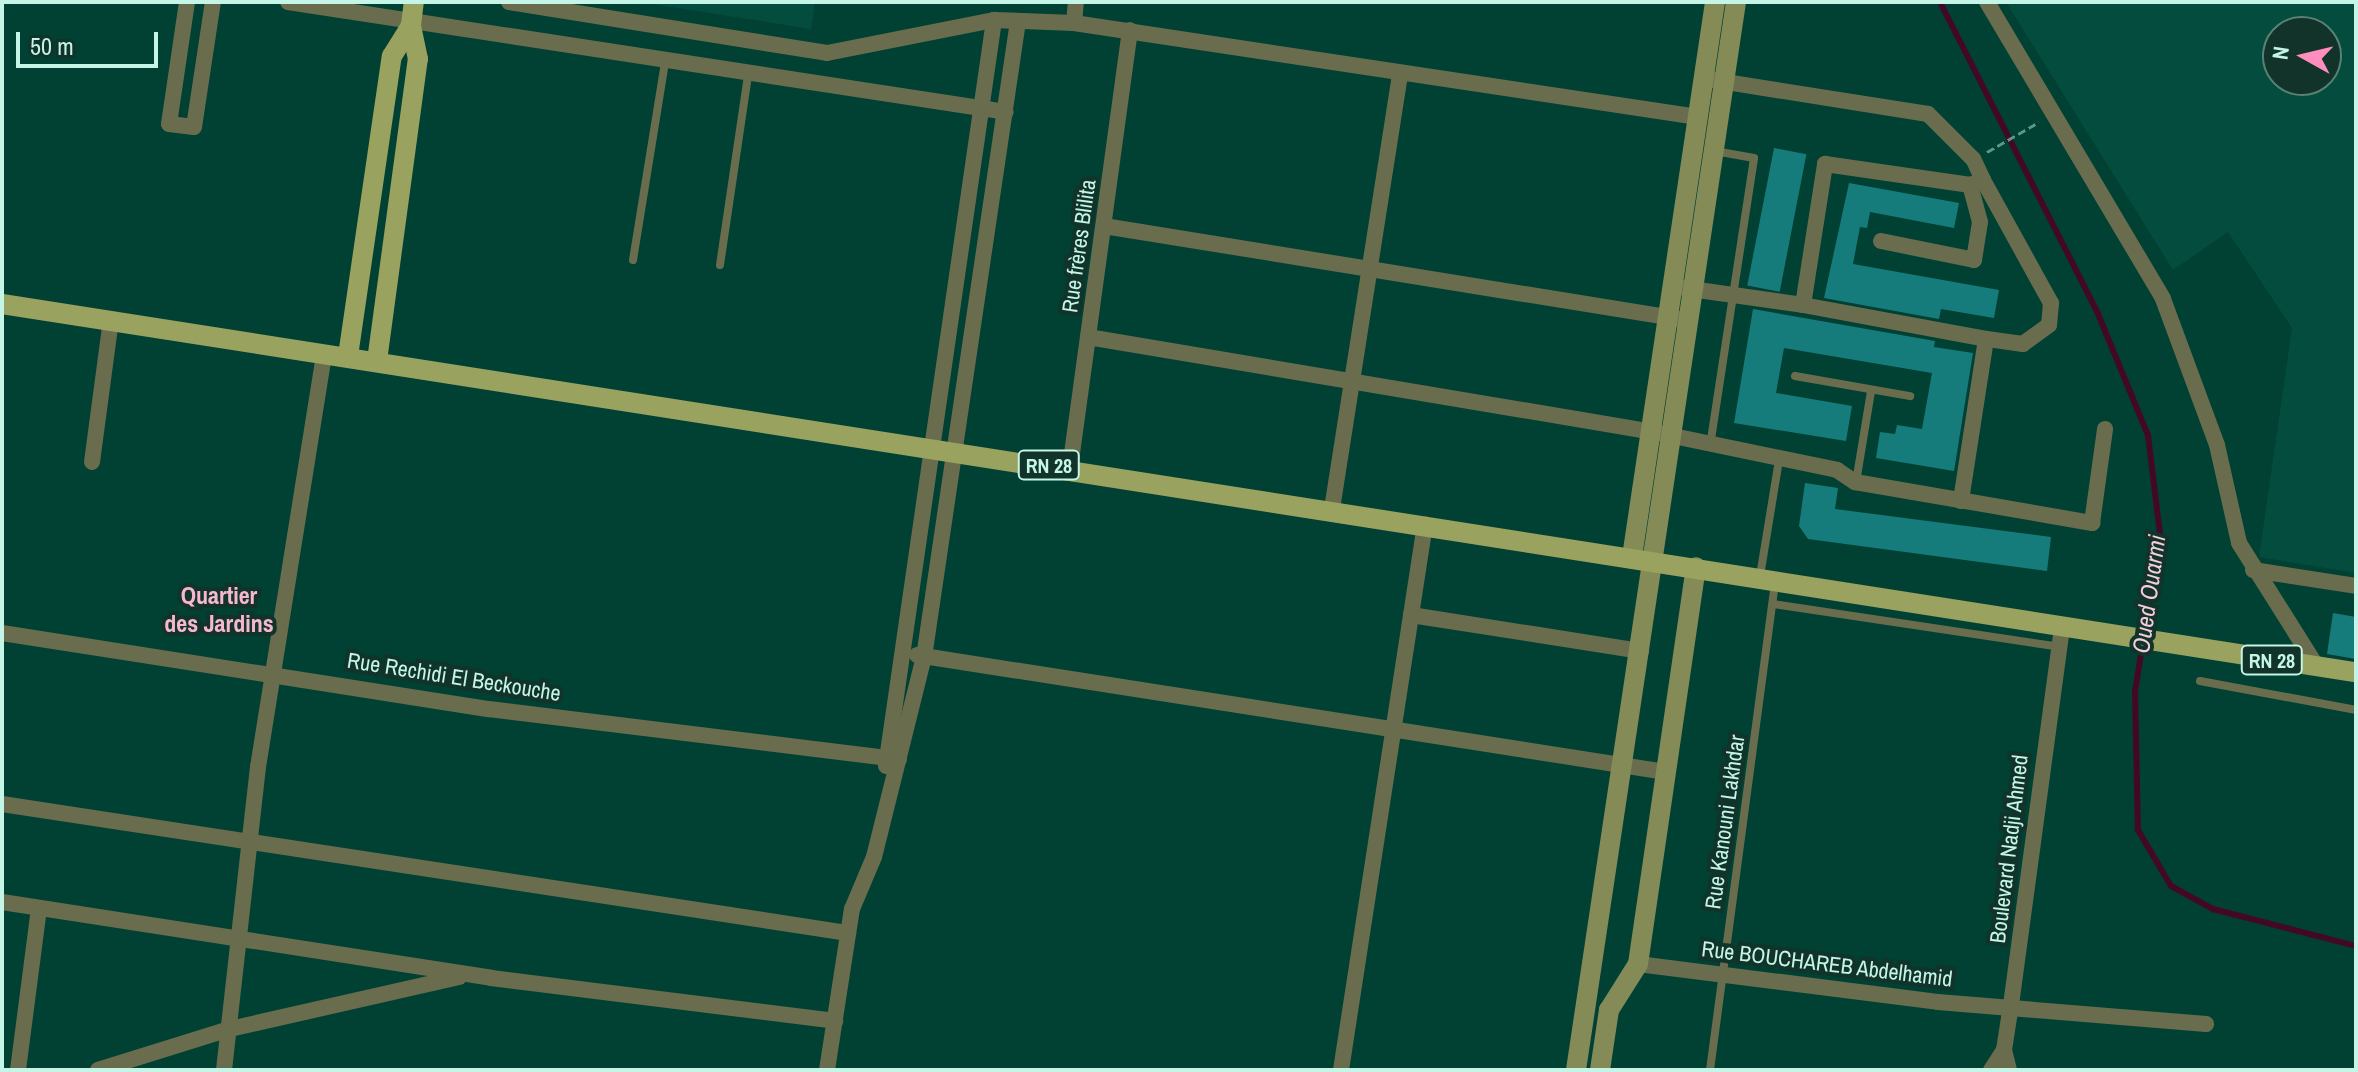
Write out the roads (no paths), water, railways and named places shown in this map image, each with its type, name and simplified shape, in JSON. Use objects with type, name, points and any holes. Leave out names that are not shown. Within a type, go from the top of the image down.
[{"type":"main road","points":[[377,361],[418,59],[411,25],[414,2]]},
{"type":"main road","points":[[1685,288],[1698,117],[1715,2]]},
{"type":"main road","points":[[1576,1070],[1655,561],[1663,436],[1680,319],[1715,150],[1736,2]]},
{"type":"main road","points":[[348,356],[392,56],[411,25]]},
{"type":"main road","name":"RN 28","points":[[2,304],[1768,577],[2061,638],[2094,634],[2356,672]]},
{"type":"main road","points":[[1632,557],[1663,436]]},
{"type":"main road","points":[[1600,1070],[1609,1010],[1638,964],[1696,567]]},
{"type":"street","points":[[187,2],[169,124],[194,127],[213,2]]},
{"type":"street","points":[[288,2],[411,25],[1006,112]]},
{"type":"street","points":[[509,2],[827,53],[994,20],[1074,23],[1400,77],[1698,117]]},
{"type":"street","points":[[1074,23],[1076,2]]},
{"type":"street","points":[[1987,2],[2173,320],[2217,445],[2239,543],[2253,570],[2317,667]]},
{"type":"street","points":[[893,759],[900,652],[994,20]]},
{"type":"street","points":[[827,1070],[848,933],[874,857],[893,759],[924,657],[1018,21]]},
{"type":"street","name":"Rue frères Blilita","points":[[1070,468],[1130,30]]},
{"type":"street","points":[[1332,509],[1400,77]]},
{"type":"street","points":[[1704,78],[1928,114],[1973,159],[1980,222],[1974,260],[1881,241]]},
{"type":"street","points":[[1803,305],[1825,164],[1977,182]]},
{"type":"street","points":[[1685,288],[1803,305],[2023,344],[2049,325],[2051,303],[1977,182]]},
{"type":"street","points":[[1104,226],[1680,319]]},
{"type":"street","points":[[92,462],[111,320]]},
{"type":"street","points":[[1088,337],[1663,436],[1837,470],[1855,482],[2092,523],[2105,429]]},
{"type":"street","points":[[1961,501],[1986,339]]},
{"type":"street","points":[[224,1070],[273,671],[324,353]]},
{"type":"street","points":[[1341,1070],[1425,524]]},
{"type":"street","points":[[2253,570],[2356,586]]},
{"type":"street","points":[[1411,615],[1641,651]]},
{"type":"street","name":"Rue Rechidi El Beckouche","points":[[2,633],[273,671],[489,709],[893,759]]},
{"type":"street","name":"Boulevard Nadji Ahmed","points":[[1991,1070],[2004,1050],[2061,638]]},
{"type":"street","points":[[900,652],[1393,732],[1666,772]]},
{"type":"street","points":[[2,804],[251,839],[848,933]]},
{"type":"street","points":[[2,902],[469,975],[835,1021]]},
{"type":"street","points":[[18,1070],[39,909]]},
{"type":"street","name":"Rue BOUCHAREB Abdelhamid","points":[[1638,964],[2206,1024]]},
{"type":"street","points":[[98,1070],[230,1029],[469,975]]},
{"type":"street","points":[[2004,1050],[2009,1070]]},
{"type":"lane","points":[[633,260],[665,62]]},
{"type":"lane","points":[[720,265],[748,75]]},
{"type":"lane","points":[[1710,447],[1754,158],[1715,150]]},
{"type":"lane","points":[[1795,376],[1910,396]]},
{"type":"lane","points":[[1855,482],[1871,391]]},
{"type":"lane","name":"Rue Kanouni Lakhdar","points":[[1710,1070],[1773,604],[1768,577],[1779,460]]},
{"type":"lane","points":[[1773,604],[2061,638]]},
{"type":"lane","points":[[2200,681],[2356,710]]},
{"type":"waterway","name":"Oued Ouarmi","points":[[1940,2],[2096,309],[2148,435],[2160,534],[2135,691],[2138,830],[2171,886],[2213,909],[2356,946]]},
{"type":"district","name":"Quartier des Jardins","points":[[219,610]]}]
